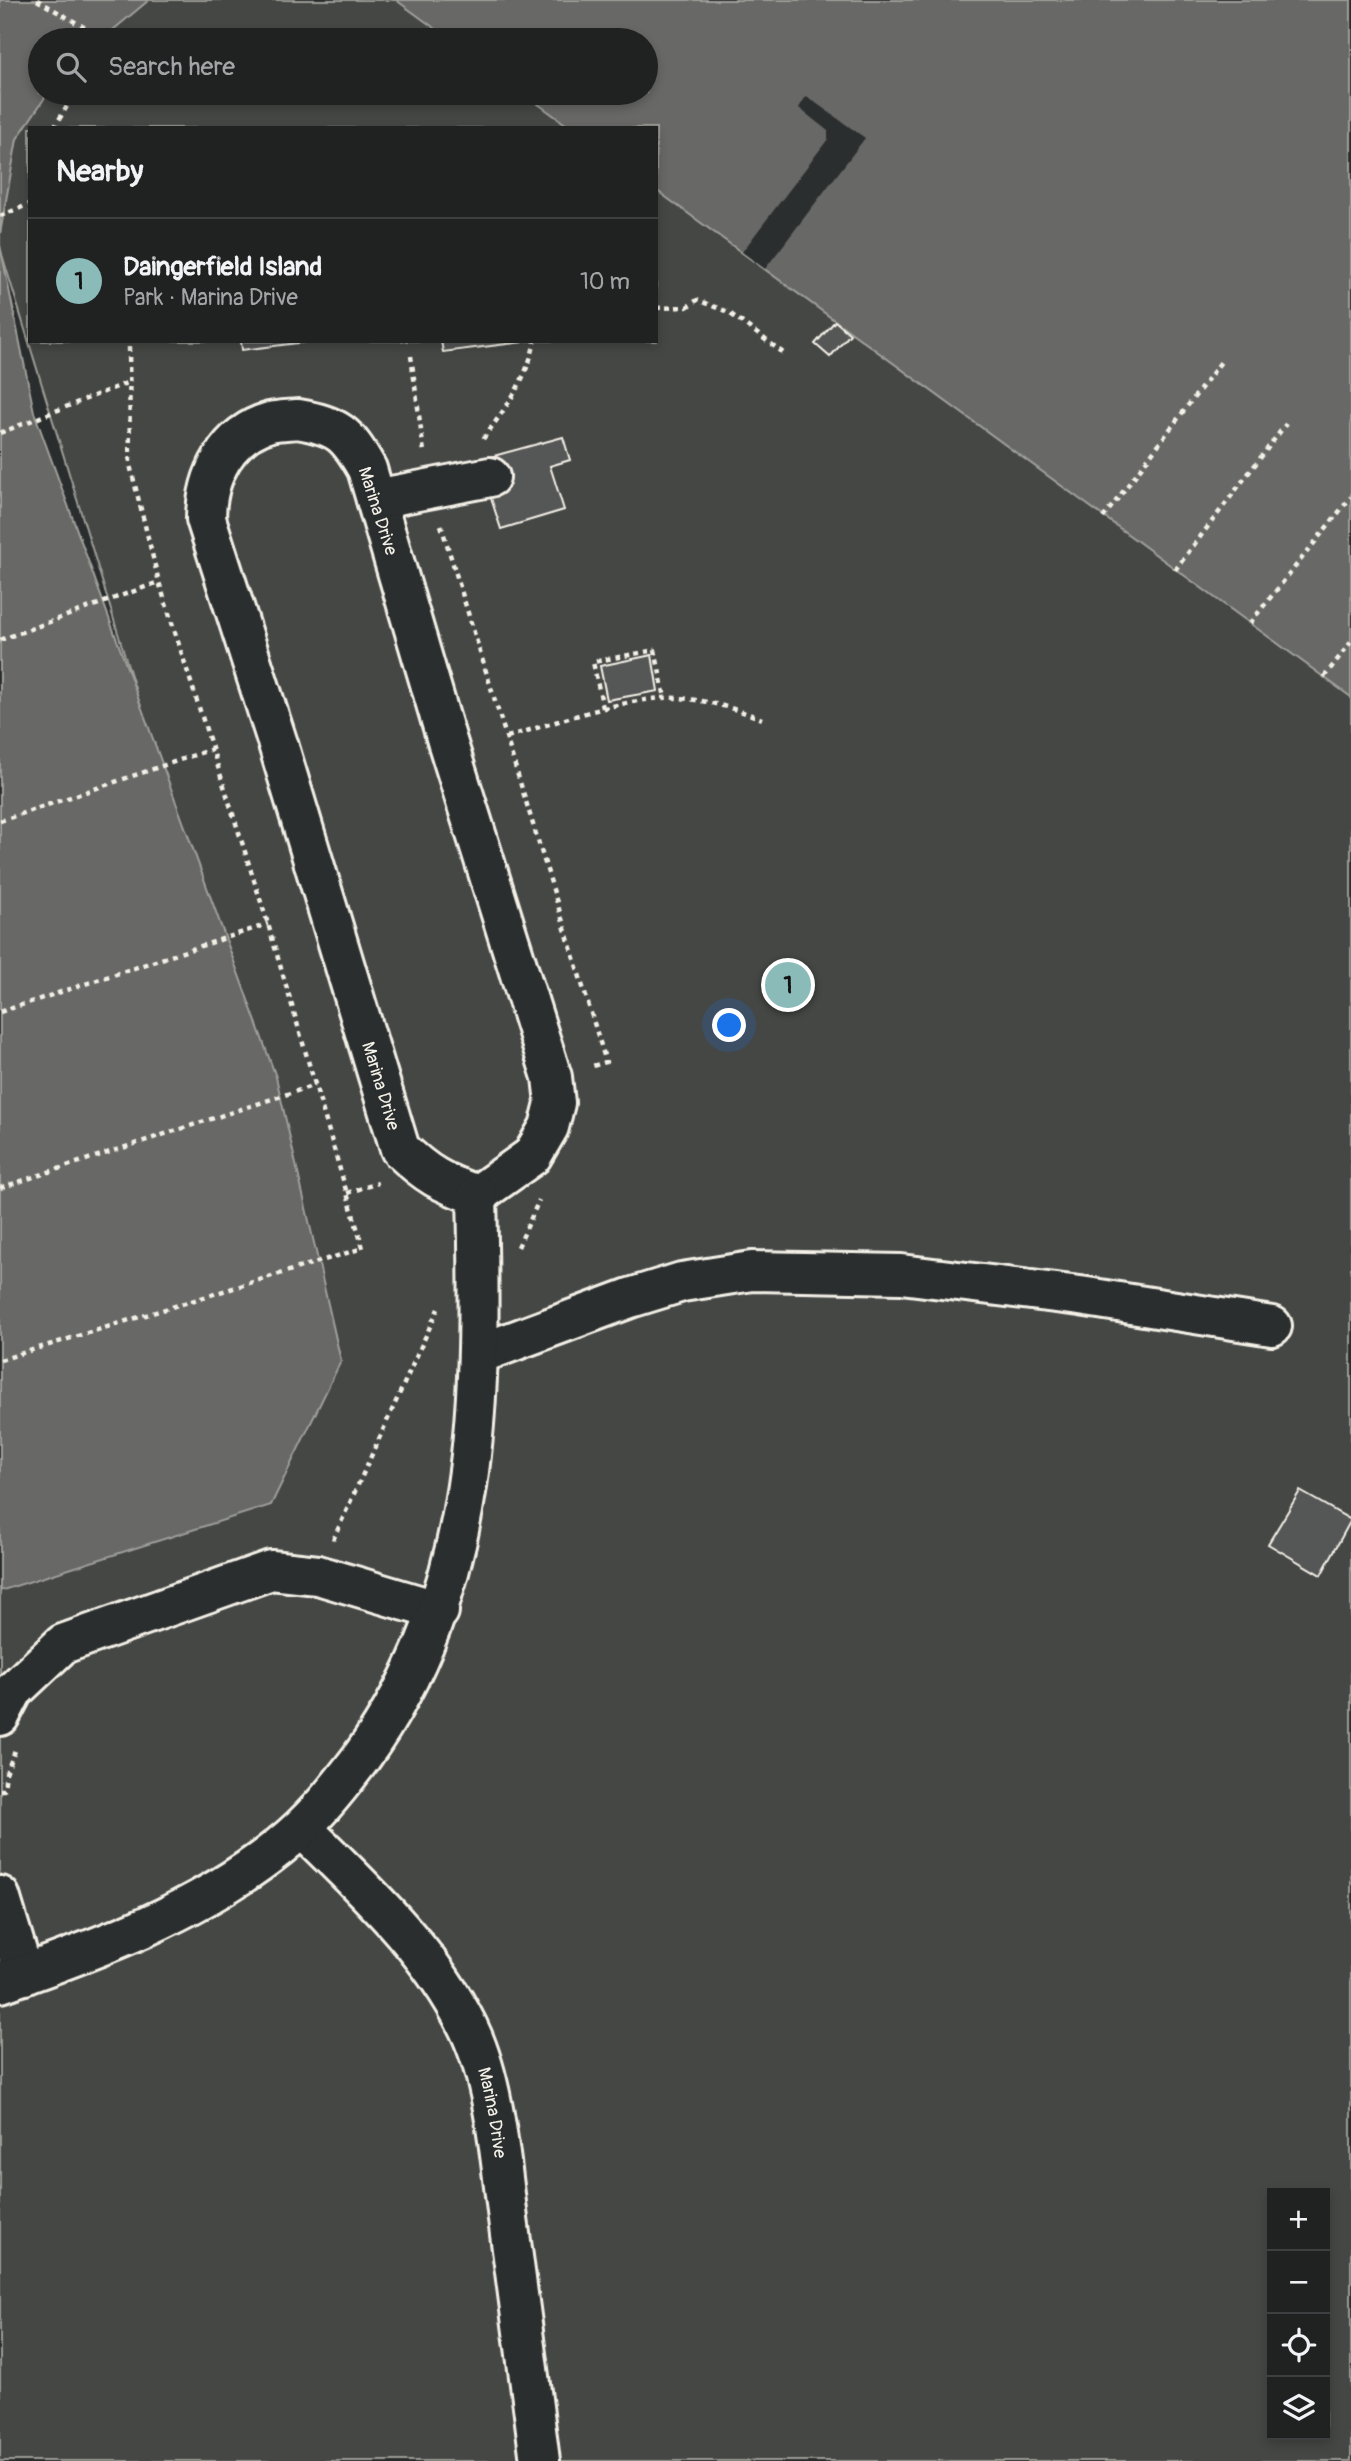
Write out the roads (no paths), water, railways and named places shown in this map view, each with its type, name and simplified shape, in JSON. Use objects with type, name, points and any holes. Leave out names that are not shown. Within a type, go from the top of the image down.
[{"type":"street","name":"Marina Drive","points":[[298,419],[339,431],[353,444],[367,469],[447,741],[552,1077],[555,1103],[549,1127],[532,1156],[477,1195],[444,1184],[421,1170],[400,1149],[278,744],[205,519],[205,501],[220,460],[241,435],[271,422],[298,419]]},
{"type":"street","points":[[376,499],[478,479]]},
{"type":"street","points":[[0,1896],[12,1979],[164,1918],[208,1895],[278,1848],[302,1828],[327,1803],[377,1735],[416,1667],[439,1611],[459,1539],[468,1484],[479,1354],[477,1195]]},
{"type":"street","points":[[479,1354],[630,1298],[682,1282],[752,1271],[901,1274],[1080,1296],[1272,1326]]},
{"type":"street","points":[[10,1730],[13,1691],[63,1644],[271,1570],[318,1575],[439,1611]]},
{"type":"street","name":"Marina Drive","points":[[302,1828],[372,1896],[440,1979],[468,2027],[486,2072],[504,2186],[540,2461]]},
{"type":"place","name":"Daingerfield Island","points":[[788,985]]}]
